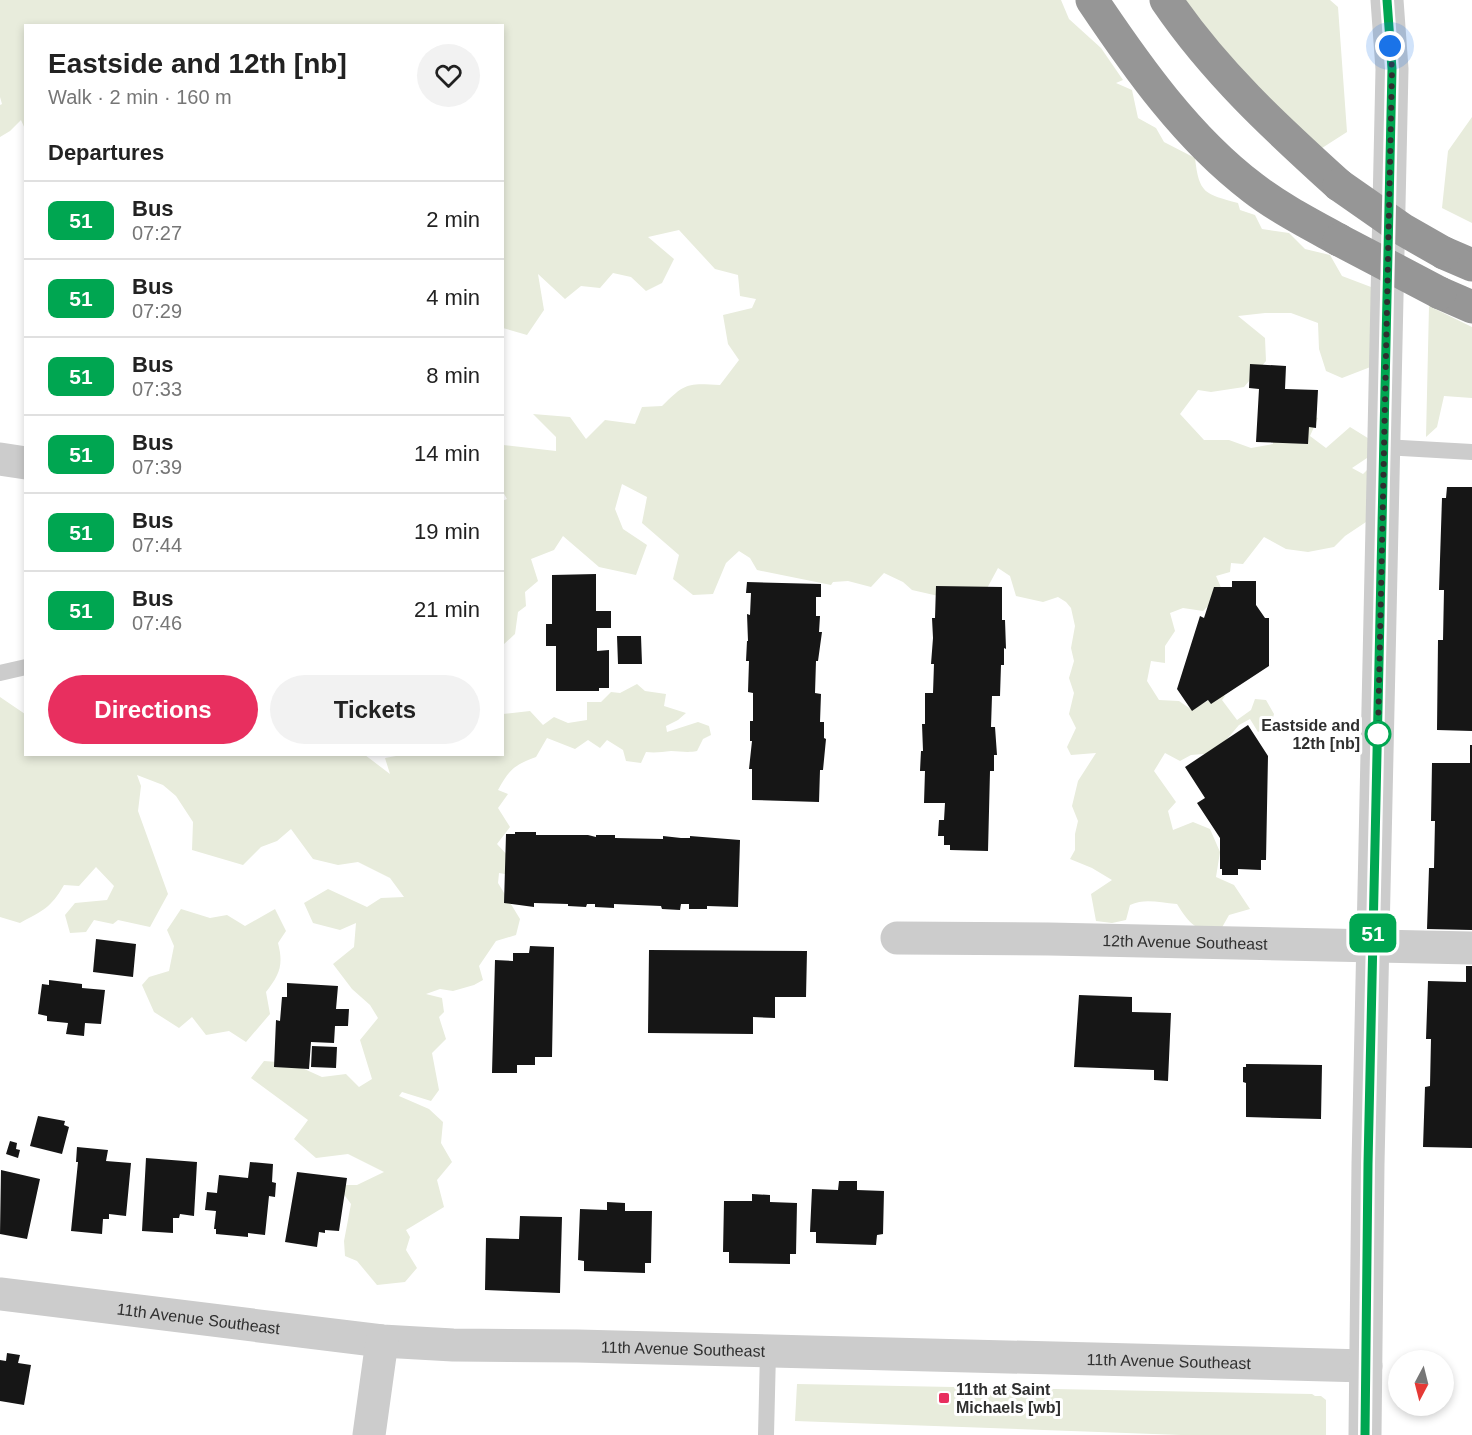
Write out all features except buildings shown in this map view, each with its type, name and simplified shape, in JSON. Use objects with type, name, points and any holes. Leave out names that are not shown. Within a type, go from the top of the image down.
[{"type":"highway","points":[[1092,0],[1151,83],[1183,122],[1214,154],[1253,188],[1339,240],[1440,293],[1472,307]]},
{"type":"highway","points":[[1166,0],[1230,82],[1339,185],[1402,230],[1458,259]]},
{"type":"street","points":[[1365,1435],[1372,946],[1392,69],[1387,0]]},
{"type":"street","points":[[0,459],[24,463]]},
{"type":"street","name":"12th Avenue Southeast","points":[[897,938],[1060,939],[1472,948]]},
{"type":"street","name":"11th Avenue Southeast","points":[[0,1294],[382,1341],[453,1345],[578,1346],[1366,1366]]},
{"type":"street","points":[[369,1435],[382,1341]]},
{"type":"lane","points":[[1384,447],[1472,452]]},
{"type":"lane","points":[[0,673],[24,667]]},
{"type":"lane","points":[[766,1435],[768,1352]]},
{"type":"green space","points":[[0,0],[1061,0],[1069,19],[1101,48],[1123,80],[1116,83],[1132,90],[1138,118],[1156,128],[1164,142],[1195,158],[1199,179],[1206,191],[1238,203],[1240,210],[1255,215],[1262,229],[1289,233],[1305,249],[1330,255],[1342,276],[1371,287],[1373,366],[1342,378],[1326,371],[1319,349],[1318,323],[1291,313],[1238,316],[1265,338],[1266,361],[1244,387],[1211,392],[1198,390],[1180,414],[1204,440],[1229,440],[1251,448],[1273,444],[1274,420],[1291,409],[1318,418],[1310,436],[1326,448],[1350,427],[1371,440],[1370,456],[1352,468],[1363,474],[1376,461],[1372,518],[1345,536],[1334,547],[1308,552],[1286,549],[1264,537],[1243,564],[1231,563],[1230,572],[1216,576],[1223,592],[1203,611],[1183,608],[1170,613],[1175,631],[1165,646],[1165,663],[1151,661],[1147,681],[1159,700],[1179,701],[1192,710],[1209,700],[1211,684],[1225,696],[1222,700],[1237,720],[1251,710],[1255,699],[1266,700],[1274,714],[1271,725],[1258,732],[1250,719],[1239,725],[1215,753],[1191,755],[1180,761],[1165,753],[1154,771],[1176,802],[1168,811],[1173,830],[1193,822],[1210,829],[1220,852],[1216,877],[1234,885],[1250,909],[1229,915],[1220,931],[1205,930],[1194,925],[1177,904],[1153,901],[1130,905],[1126,920],[1112,923],[1096,921],[1091,894],[1112,880],[1070,859],[1075,850],[1078,821],[1072,806],[1078,781],[1096,753],[1071,755],[1067,747],[1076,728],[1069,714],[1074,693],[1069,678],[1074,661],[1071,648],[1075,626],[1071,608],[1058,597],[1043,602],[1016,596],[1010,576],[998,568],[978,605],[912,590],[903,582],[884,573],[871,587],[848,581],[833,582],[831,585],[757,570],[750,558],[739,551],[726,563],[713,594],[693,595],[673,579],[679,555],[642,523],[647,497],[622,484],[615,509],[623,529],[647,545],[636,575],[599,567],[563,536],[554,550],[531,559],[538,581],[525,592],[526,606],[518,612],[515,634],[504,644],[504,500],[507,499],[504,494],[504,445],[556,451],[556,437],[533,414],[570,417],[586,439],[605,420],[635,424],[642,407],[662,406],[687,386],[720,385],[739,360],[728,344],[723,315],[752,308],[756,299],[740,296],[738,275],[715,269],[679,230],[648,237],[674,259],[662,283],[646,291],[631,277],[613,273],[600,288],[581,286],[565,299],[538,274],[544,310],[527,335],[504,328],[504,24],[24,24],[24,127],[21,120],[0,137],[0,105],[2,104],[0,97]]},
{"type":"green space","points":[[1166,0],[1330,0],[1338,7],[1347,132],[1308,157]]},
{"type":"green space","points":[[1472,117],[1472,223],[1442,208],[1448,151]]},
{"type":"green space","points":[[1429,306],[1472,327],[1472,398],[1444,396],[1437,427],[1426,437]]},
{"type":"green space","points":[[637,684],[645,691],[666,694],[664,706],[686,713],[666,726],[667,732],[698,722],[709,726],[711,735],[703,739],[697,751],[646,752],[641,763],[626,761],[623,750],[607,740],[600,748],[588,740],[575,749],[547,738],[536,757],[513,769],[498,790],[508,794],[498,808],[510,827],[497,844],[511,859],[515,876],[499,873],[498,883],[520,919],[516,935],[496,941],[479,966],[483,980],[453,991],[440,989],[426,994],[442,998],[444,1012],[439,1017],[446,1039],[432,1053],[439,1090],[431,1101],[402,1092],[399,1096],[429,1109],[443,1122],[441,1143],[452,1162],[437,1180],[444,1207],[406,1230],[410,1237],[406,1250],[417,1268],[405,1282],[377,1285],[357,1261],[345,1256],[344,1241],[351,1204],[337,1185],[357,1185],[384,1172],[348,1154],[316,1158],[294,1139],[308,1120],[251,1078],[264,1061],[291,1063],[322,1077],[346,1074],[359,1087],[372,1079],[360,1040],[378,1018],[370,1005],[352,989],[333,964],[354,947],[356,923],[340,930],[313,923],[304,903],[328,889],[367,907],[381,898],[404,897],[390,878],[358,862],[338,865],[313,859],[291,829],[277,841],[261,847],[243,865],[192,850],[193,822],[176,796],[163,785],[137,775],[141,786],[138,811],[168,894],[150,927],[118,920],[113,924],[94,920],[86,932],[70,933],[65,915],[75,903],[107,900],[114,886],[96,867],[79,886],[64,885],[55,899],[45,908],[20,923],[0,917],[0,697],[24,713],[24,756],[366,756],[390,774],[385,758],[396,756],[504,756],[504,714],[530,711],[543,725],[554,717],[568,723],[587,720],[587,702],[601,702],[611,692],[620,693]]},
{"type":"green space","points":[[181,909],[210,918],[227,915],[245,926],[275,909],[286,931],[278,943],[279,970],[266,992],[270,1014],[246,1042],[229,1031],[206,1035],[192,1017],[179,1028],[154,1012],[142,985],[149,977],[169,971],[174,946],[167,930]]},
{"type":"green space","points":[[797,1384],[1312,1394],[1326,1400],[1326,1435],[1181,1435],[795,1421]]},
{"type":"bus line","name":"51","points":[[1365,1435],[1372,946],[1392,69],[1387,0]]},
{"type":"place","name":"Eastside and 12th [nb]","points":[[1378,734]]},
{"type":"place","name":"11th at Saint Michaels [wb]","points":[[944,1398]]},
{"type":"route","points":[[1378,734],[1392,69],[1390,46]]}]
